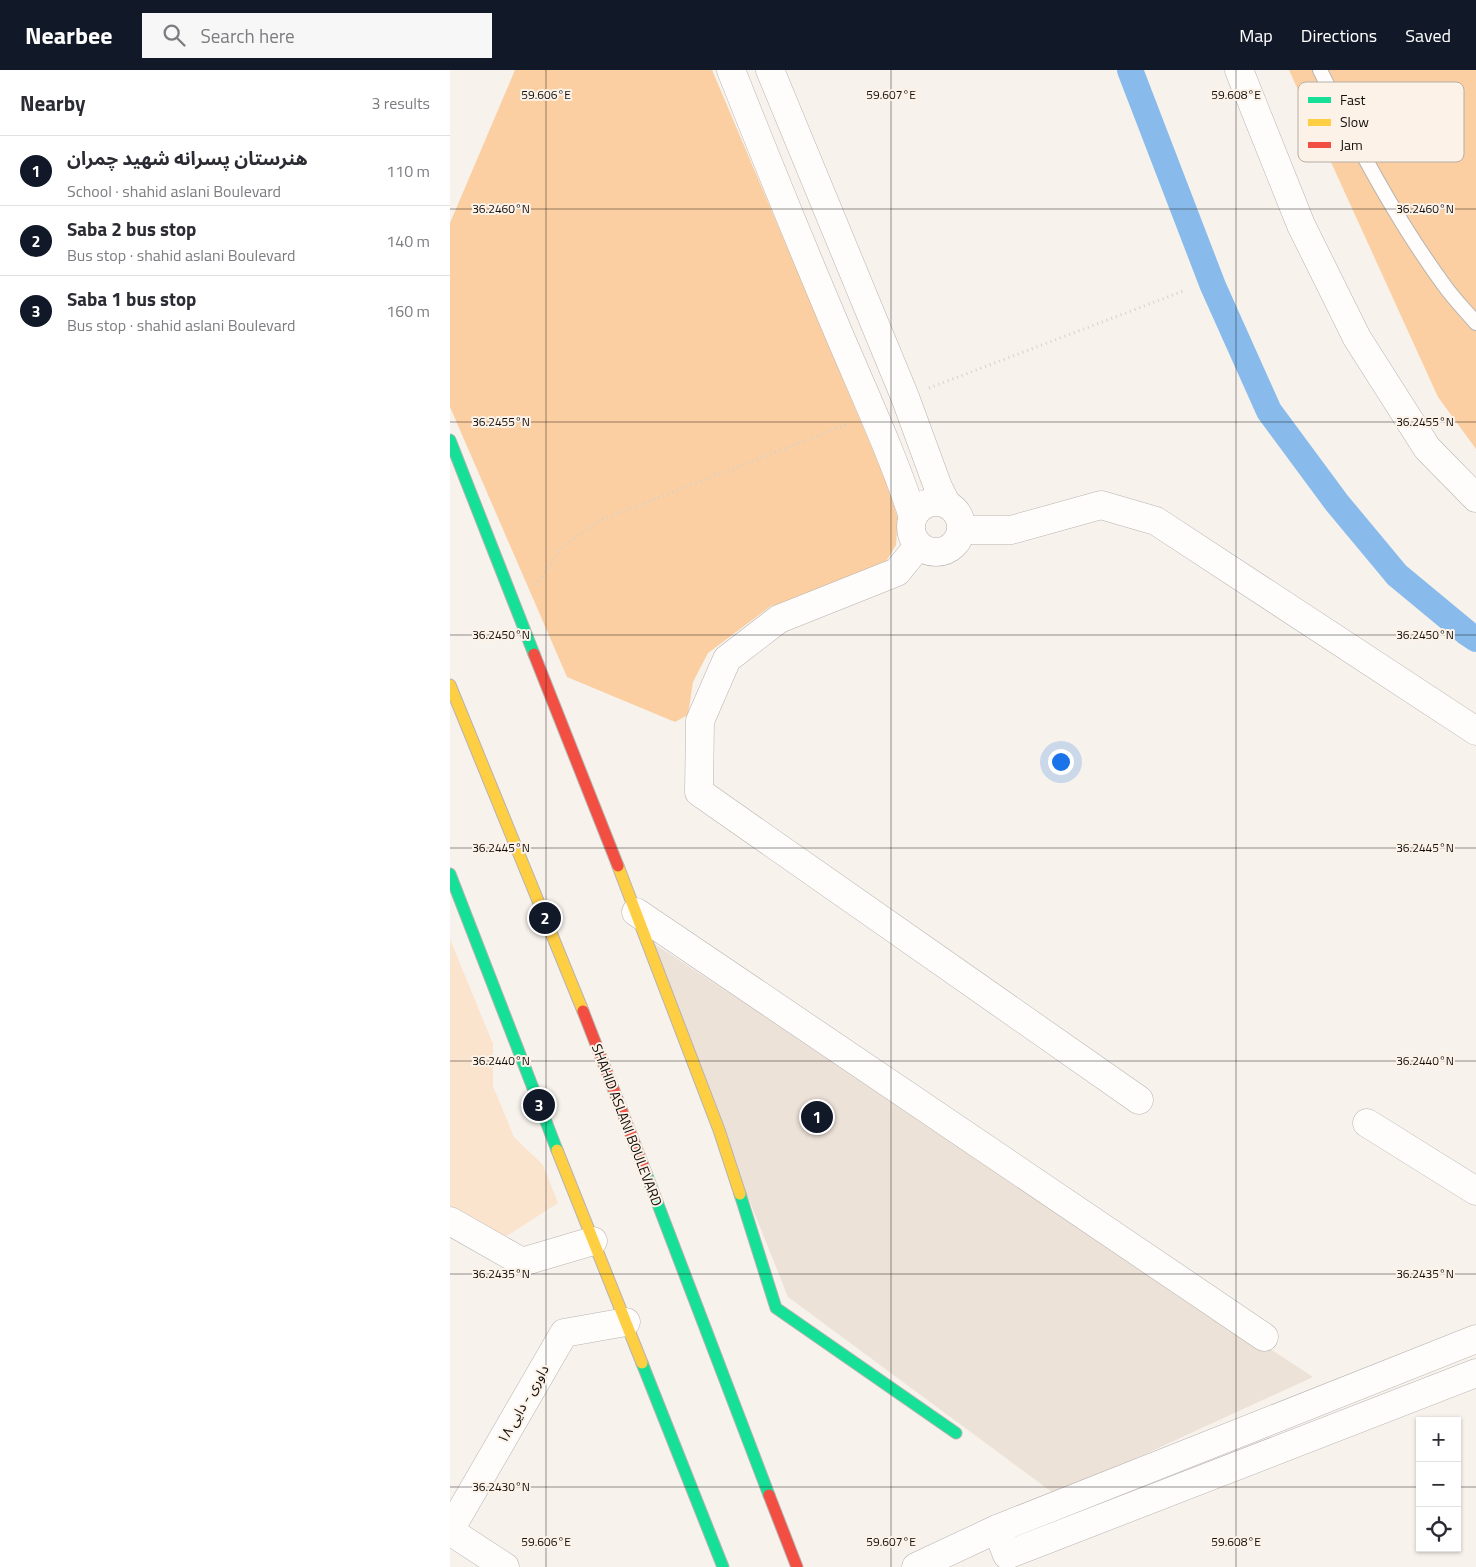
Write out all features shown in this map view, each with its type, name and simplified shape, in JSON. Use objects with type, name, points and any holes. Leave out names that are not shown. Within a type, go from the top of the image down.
[{"type":"main road","points":[[450,440],[636,912],[719,1130],[776,1308],[956,1433]]},
{"type":"main road","name":"SHAHID ASLANI BOULEVARD","points":[[450,685],[609,1076],[797,1567]]},
{"type":"main road","points":[[450,874],[723,1567]]},
{"type":"street","points":[[731,70],[906,494],[913,517]]},
{"type":"street","points":[[1239,70],[1301,225],[1357,338],[1427,448],[1476,498]]},
{"type":"street","points":[[744,102],[774,80],[905,397],[938,487],[946,503],[958,512],[962,530],[958,543],[945,552],[927,552],[918,546],[910,529],[913,517],[920,507],[932,502],[946,503]]},
{"type":"street","points":[[835,325],[869,312]]},
{"type":"street","points":[[962,530],[1011,530],[1101,505],[1156,521],[1476,731]]},
{"type":"street","points":[[918,546],[897,572],[779,619],[727,659],[700,721],[699,792],[1139,1100]]},
{"type":"street","points":[[636,912],[1264,1337]]},
{"type":"street","points":[[1367,1123],[1476,1191]]},
{"type":"street","points":[[450,1221],[522,1262],[593,1241]]},
{"type":"street","name":"داوری - دایی ۱۸","points":[[450,1530],[564,1333],[626,1322]]},
{"type":"street","points":[[916,1567],[997,1529],[1476,1339]]},
{"type":"street","points":[[997,1529],[1008,1555],[1476,1373]]},
{"type":"street","points":[[450,1530],[505,1567]]},
{"type":"lane","points":[[1320,70],[1326,82]]},
{"type":"lane","points":[[1368,162],[1400,220],[1444,286],[1476,323]]},
{"type":"path","points":[[905,397],[1186,290]]},
{"type":"path","points":[[518,612],[564,545],[603,519],[873,414]]},
{"type":"shaded area","points":[[515,70],[712,70],[886,481],[898,519],[896,545],[881,570],[848,587],[771,606],[708,653],[693,682],[688,715],[675,722],[567,677],[450,407],[450,223]]},
{"type":"shaded area","points":[[1289,70],[1476,70],[1476,449],[1438,397],[1331,162],[1464,162],[1464,82],[1298,82],[1298,90]]},
{"type":"shaded area","points":[[644,937],[1313,1377],[1056,1495],[788,1297]]},
{"type":"shaded area","points":[[450,939],[493,1044],[493,1086],[514,1137],[543,1165],[558,1203],[502,1239],[450,1206]]},
{"type":"waterway","points":[[1130,70],[1213,286],[1269,411],[1337,503],[1397,575],[1476,639]]},
{"type":"traffic: fast","points":[[450,440],[534,654]]},
{"type":"traffic: fast","points":[[450,874],[557,1150]]},
{"type":"traffic: fast","points":[[646,1173],[769,1495]]},
{"type":"traffic: fast","points":[[740,1194],[776,1308],[956,1433]]},
{"type":"traffic: fast","points":[[642,1363],[723,1567]]},
{"type":"traffic: slow","points":[[450,685],[583,1011]]},
{"type":"traffic: slow","points":[[618,866],[719,1130],[740,1194]]},
{"type":"traffic: slow","points":[[557,1150],[642,1363]]},
{"type":"traffic: jam","points":[[534,654],[618,866]]},
{"type":"traffic: jam","points":[[583,1011],[646,1173]]},
{"type":"traffic: jam","points":[[769,1495],[797,1567]]},
{"type":"place","name":"Saba 2 bus stop","points":[[545,918]]},
{"type":"place","name":"Saba 1 bus stop","points":[[539,1105]]},
{"type":"place","name":"هنرستان پسرانه شهید چمران","points":[[817,1117]]}]
